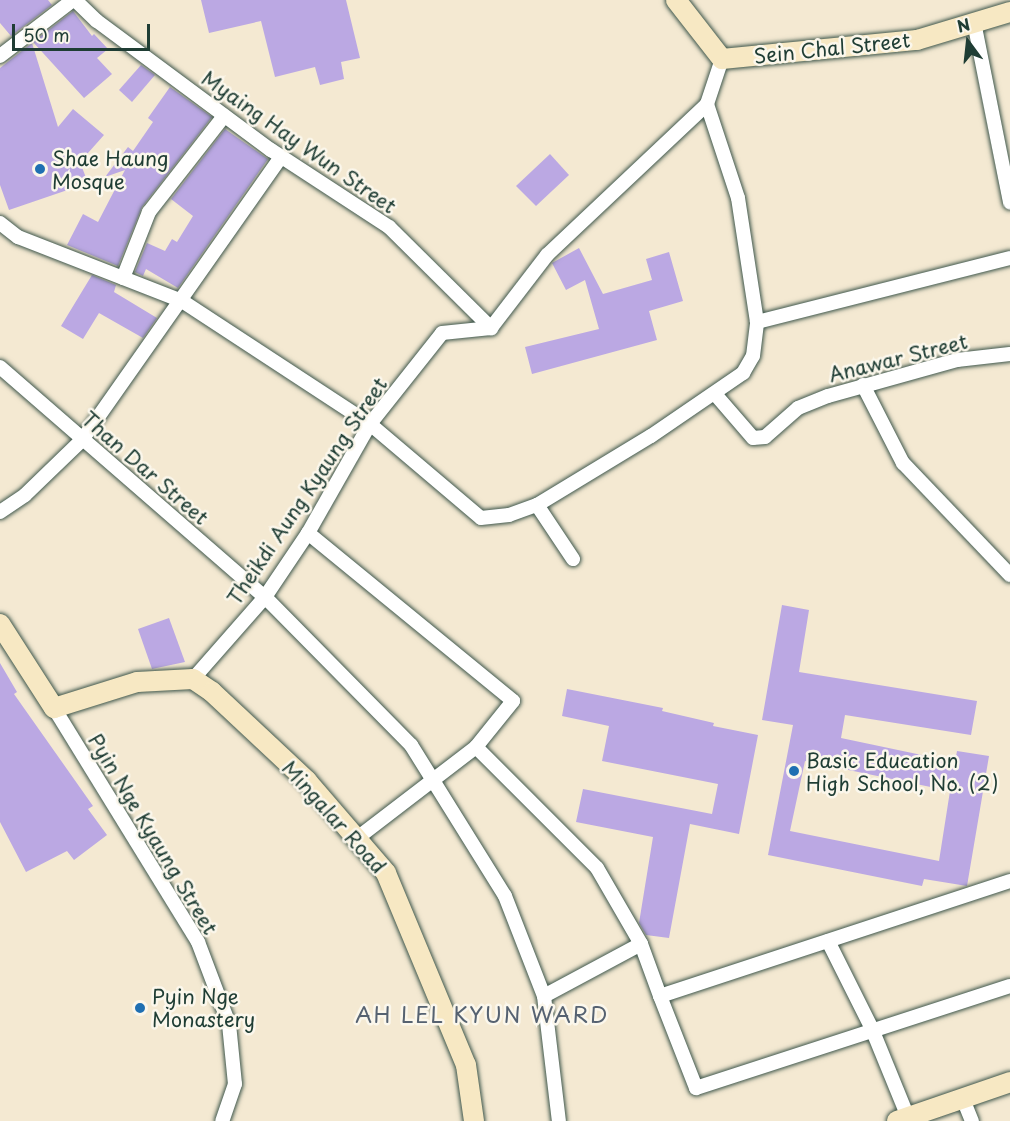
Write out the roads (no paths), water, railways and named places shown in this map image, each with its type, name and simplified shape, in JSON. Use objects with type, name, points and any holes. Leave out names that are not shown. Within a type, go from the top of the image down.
[{"type":"main road","points":[[676,0],[722,59]]},
{"type":"main road","name":"Sein Chal Street","points":[[722,59],[917,40],[1010,12]]},
{"type":"main road","points":[[0,624],[54,708],[137,682],[193,679]]},
{"type":"main road","name":"Mingalar Road","points":[[193,679],[212,692],[307,781],[386,873],[462,1054],[474,1121]]},
{"type":"main road","points":[[903,1119],[1010,1082]]},
{"type":"street","points":[[0,57],[74,0]]},
{"type":"street","name":"Myaing Hay Wun Street","points":[[74,0],[282,158],[390,226],[491,328]]},
{"type":"street","points":[[974,22],[1010,202]]},
{"type":"street","points":[[491,328],[547,255],[707,104],[722,59]]},
{"type":"street","points":[[0,223],[18,237],[182,301],[370,424],[481,518],[537,505],[715,394],[743,374],[753,356],[757,322],[738,198],[707,104]]},
{"type":"street","points":[[123,278],[149,212],[224,116]]},
{"type":"street","points":[[0,512],[25,495],[82,440],[282,158]]},
{"type":"street","points":[[757,322],[1010,258]]},
{"type":"street","name":"Theikdi Aung Kyaung Street","points":[[193,679],[265,597],[308,533],[370,424],[442,333],[491,328]]},
{"type":"street","name":"Anawar Street","points":[[715,394],[753,438],[765,437],[798,408],[863,385],[957,360],[1010,354]]},
{"type":"street","name":"Than Dar Street","points":[[0,367],[265,597],[411,745],[505,896],[544,996],[559,1121]]},
{"type":"street","points":[[863,385],[903,463],[1010,575]]},
{"type":"street","points":[[537,505],[573,559]]},
{"type":"street","points":[[308,533],[513,702],[476,747],[356,839]]},
{"type":"street","name":"Pyin Nge Kyaung Street","points":[[54,708],[198,942],[229,1024],[235,1084],[222,1121]]},
{"type":"street","points":[[476,747],[597,868],[641,944],[696,1089],[872,1029],[1010,986]]},
{"type":"street","points":[[660,996],[1010,881]]},
{"type":"street","points":[[828,941],[872,1029],[903,1119]]},
{"type":"street","points":[[544,996],[641,944]]},
{"type":"street","points":[[963,1099],[972,1121]]},
{"type":"place","name":"Shae Haung Mosque","points":[[40,169]]},
{"type":"place","name":"Basic Education High School, No. (2)","points":[[794,771]]},
{"type":"place","name":"Pyin Nge Monastery","points":[[140,1008]]},
{"type":"district","name":"AH LEL KYUN WARD","points":[[482,1014]]}]
